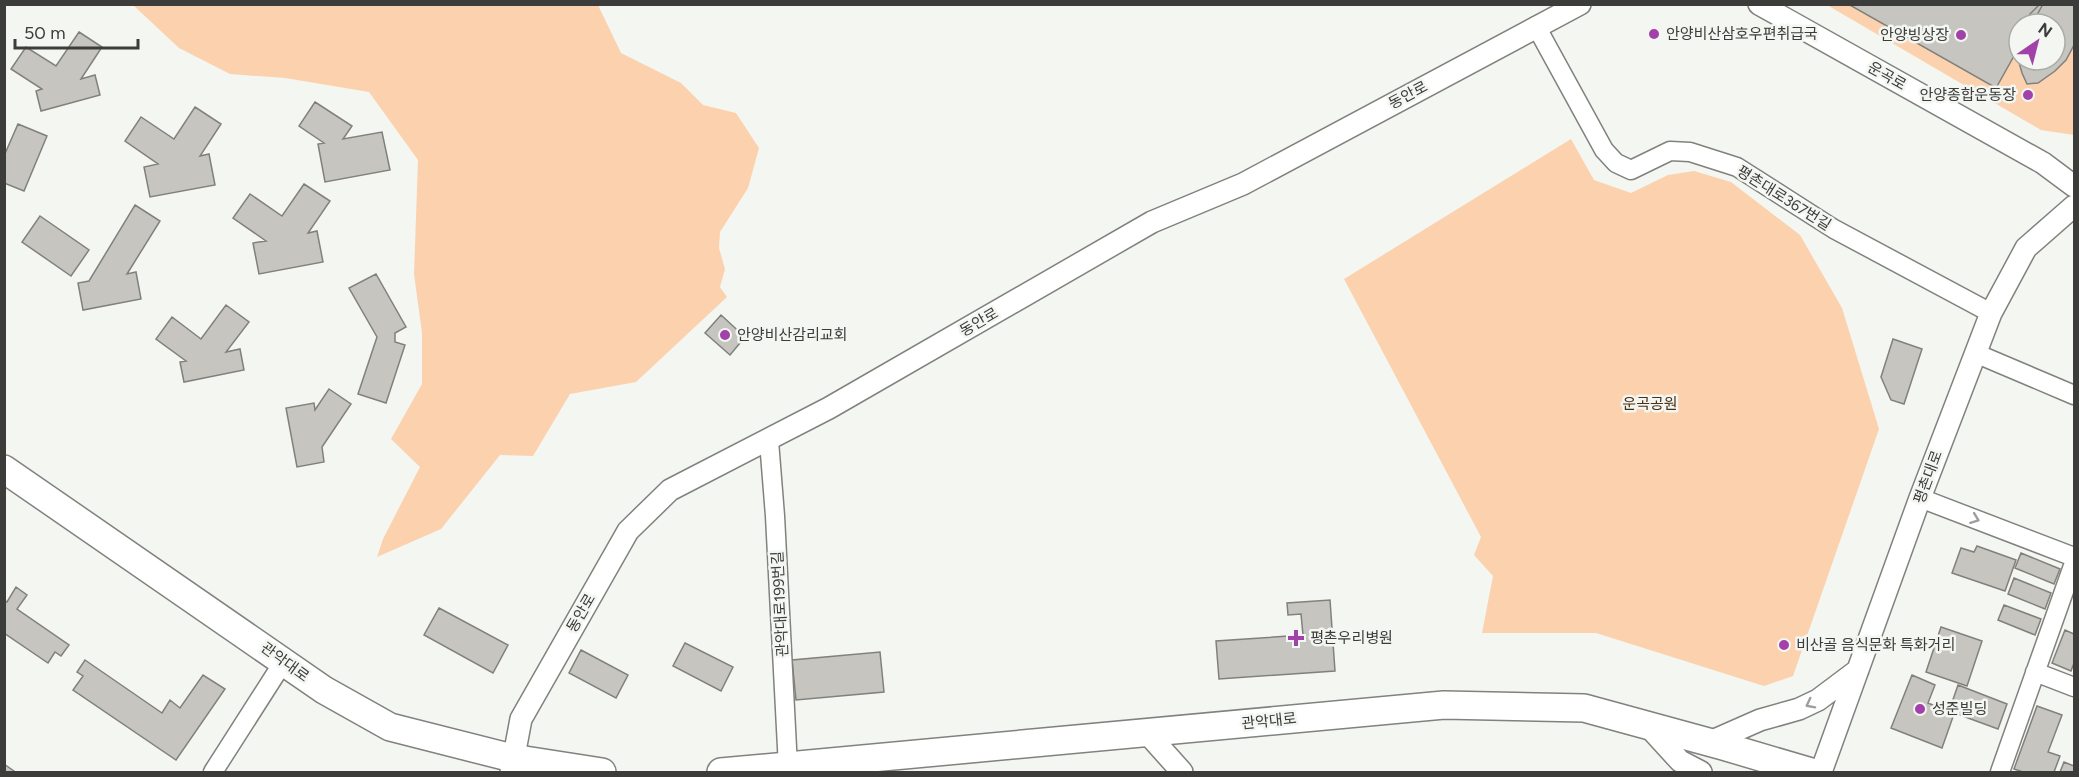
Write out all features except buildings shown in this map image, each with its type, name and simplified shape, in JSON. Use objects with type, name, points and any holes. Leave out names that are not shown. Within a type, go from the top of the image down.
[{"type":"main road","name":"관악대로","points":[[4,469],[324,690],[390,727],[511,765],[602,772]]},
{"type":"main road","name":"관악대로","points":[[721,772],[1444,705],[1584,708],[1810,772]]},
{"type":"street","name":"동안로","points":[[511,765],[521,719],[628,531],[670,490],[769,441],[1152,222],[1243,184],[1580,4]]},
{"type":"street","name":"운곡로","points":[[1759,4],[2043,163],[2074,186]]},
{"type":"street","name":"평촌대로367번길","points":[[1536,26],[1604,150],[1616,164],[1631,170],[1670,151],[1690,152],[1737,167],[1833,229],[1991,313]]},
{"type":"street","name":"평촌대로","points":[[1821,772],[1920,498],[1991,313],[2026,248],[2074,206]]},
{"type":"street","points":[[1975,353],[2074,395]]},
{"type":"street","name":"관악대로199번길","points":[[769,441],[777,547],[788,767]]},
{"type":"street","points":[[1920,498],[2074,557]]},
{"type":"street","points":[[2000,772],[2074,563]]},
{"type":"street","points":[[213,772],[284,662]]},
{"type":"street","points":[[1710,742],[1760,720],[1809,705],[1858,670]]},
{"type":"street","points":[[2035,672],[2074,687]]},
{"type":"street","points":[[1647,725],[1680,761],[1701,772]]},
{"type":"street","points":[[1148,734],[1182,772]]},
{"type":"green space","points":[[133,5],[598,5],[621,53],[681,83],[703,105],[736,113],[759,148],[748,188],[720,232],[719,248],[725,269],[720,287],[727,297],[636,382],[570,394],[533,456],[500,455],[441,529],[377,557],[383,539],[420,467],[391,439],[422,384],[422,333],[414,274],[418,160],[369,92],[285,78],[230,74],[179,48]]},
{"type":"green space","name":"안양종합운동장","points":[[1827,5],[2074,5],[2074,135],[2041,130]]},
{"type":"green space","name":"운곡공원","points":[[1571,139],[1594,180],[1631,193],[1668,175],[1694,171],[1731,182],[1800,235],[1842,308],[1879,429],[1793,676],[1764,686],[1596,633],[1482,633],[1493,576],[1474,555],[1481,537],[1344,279]]},
{"type":"place","name":"안양비산삼호우편취급국","points":[[1654,34]]},
{"type":"place","name":"안양빙상장","points":[[1961,35]]},
{"type":"place","name":"안양종합운동장","points":[[2028,95]]},
{"type":"place","name":"안양비산감리교회","points":[[725,335]]},
{"type":"place","name":"평촌우리병원","points":[[1296,638]]},
{"type":"place","name":"비산골 음식문화 특화거리","points":[[1784,645]]},
{"type":"place","name":"성준빌딩","points":[[1920,709]]}]
